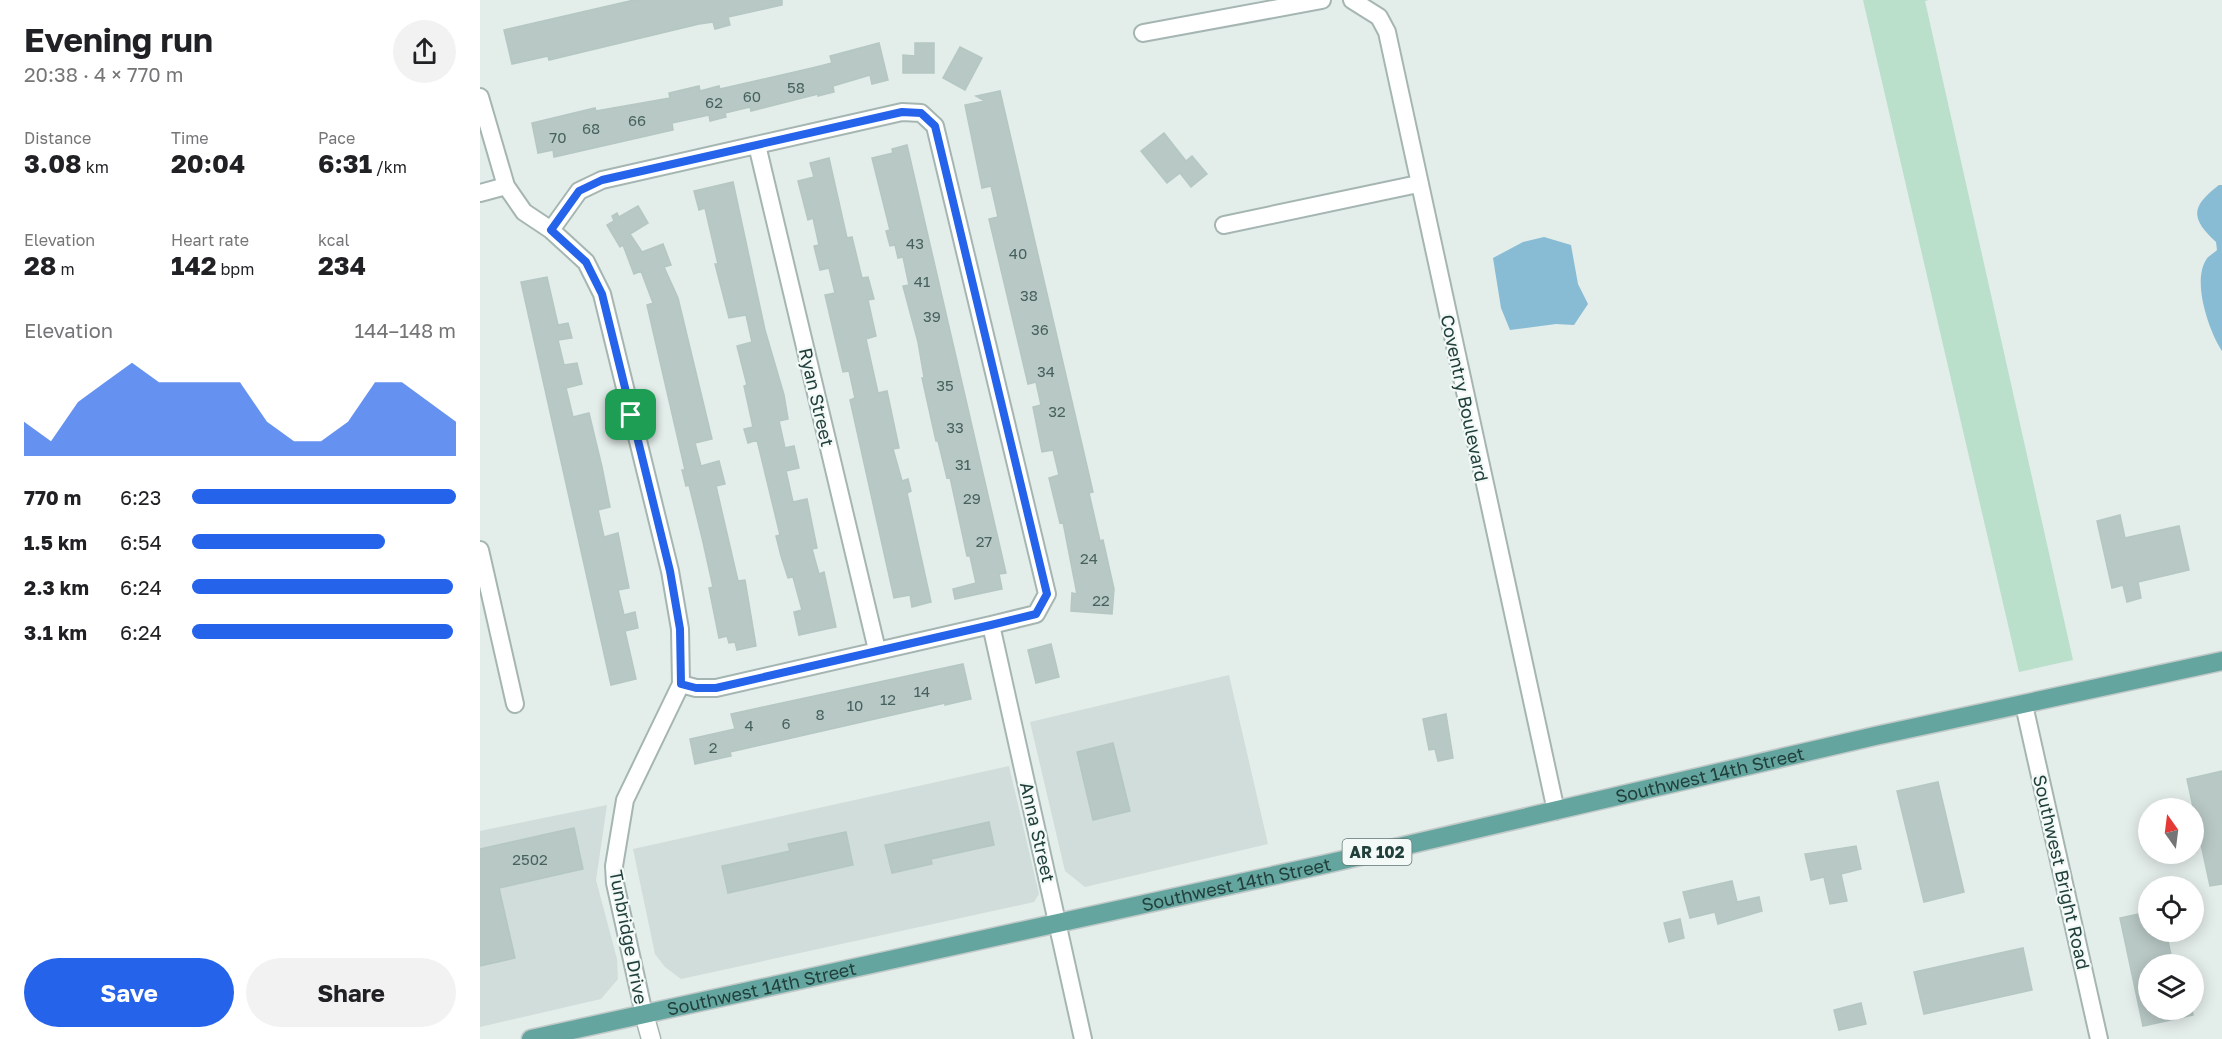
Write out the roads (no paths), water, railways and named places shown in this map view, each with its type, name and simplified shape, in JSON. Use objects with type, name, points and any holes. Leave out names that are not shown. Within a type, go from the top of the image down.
[{"type":"main road","name":"Southwest 14th Street","points":[[531,1039],[1057,924],[1800,753],[2222,661]]},
{"type":"street","points":[[1143,33],[1322,0]]},
{"type":"street","name":"Coventry Boulevard","points":[[1352,0],[1379,17],[1387,32],[1418,184],[1556,811]]},
{"type":"street","name":"Tunbridge Drive","points":[[480,98],[506,186],[524,212],[551,230],[586,262],[602,294],[670,571],[680,629],[681,684],[625,800],[614,866],[615,883],[644,1014]]},
{"type":"street","points":[[551,230],[579,191],[602,180],[902,112],[921,113],[935,126],[1047,594],[1036,614],[716,688],[696,688],[681,684]]},
{"type":"street","name":"Ryan Street","points":[[757,144],[877,650]]},
{"type":"street","points":[[1224,225],[1418,184]]},
{"type":"street","points":[[480,193],[506,186]]},
{"type":"street","points":[[480,550],[515,704]]},
{"type":"street","name":"Anna Street","points":[[991,625],[1083,1039]]},
{"type":"street","name":"Southwest Bright Road","points":[[2024,705],[2100,1039]]},
{"type":"street","points":[[644,1014],[651,1039]]},
{"type":"water","points":[[2222,185],[2222,351],[2212,331],[2201,293],[2202,269],[2206,260],[2217,250],[2216,242],[2201,226],[2197,212],[2203,199]]},
{"type":"water","points":[[1544,237],[1571,245],[1578,284],[1588,304],[1574,325],[1556,324],[1510,330],[1501,308],[1493,258],[1523,242]]}]
